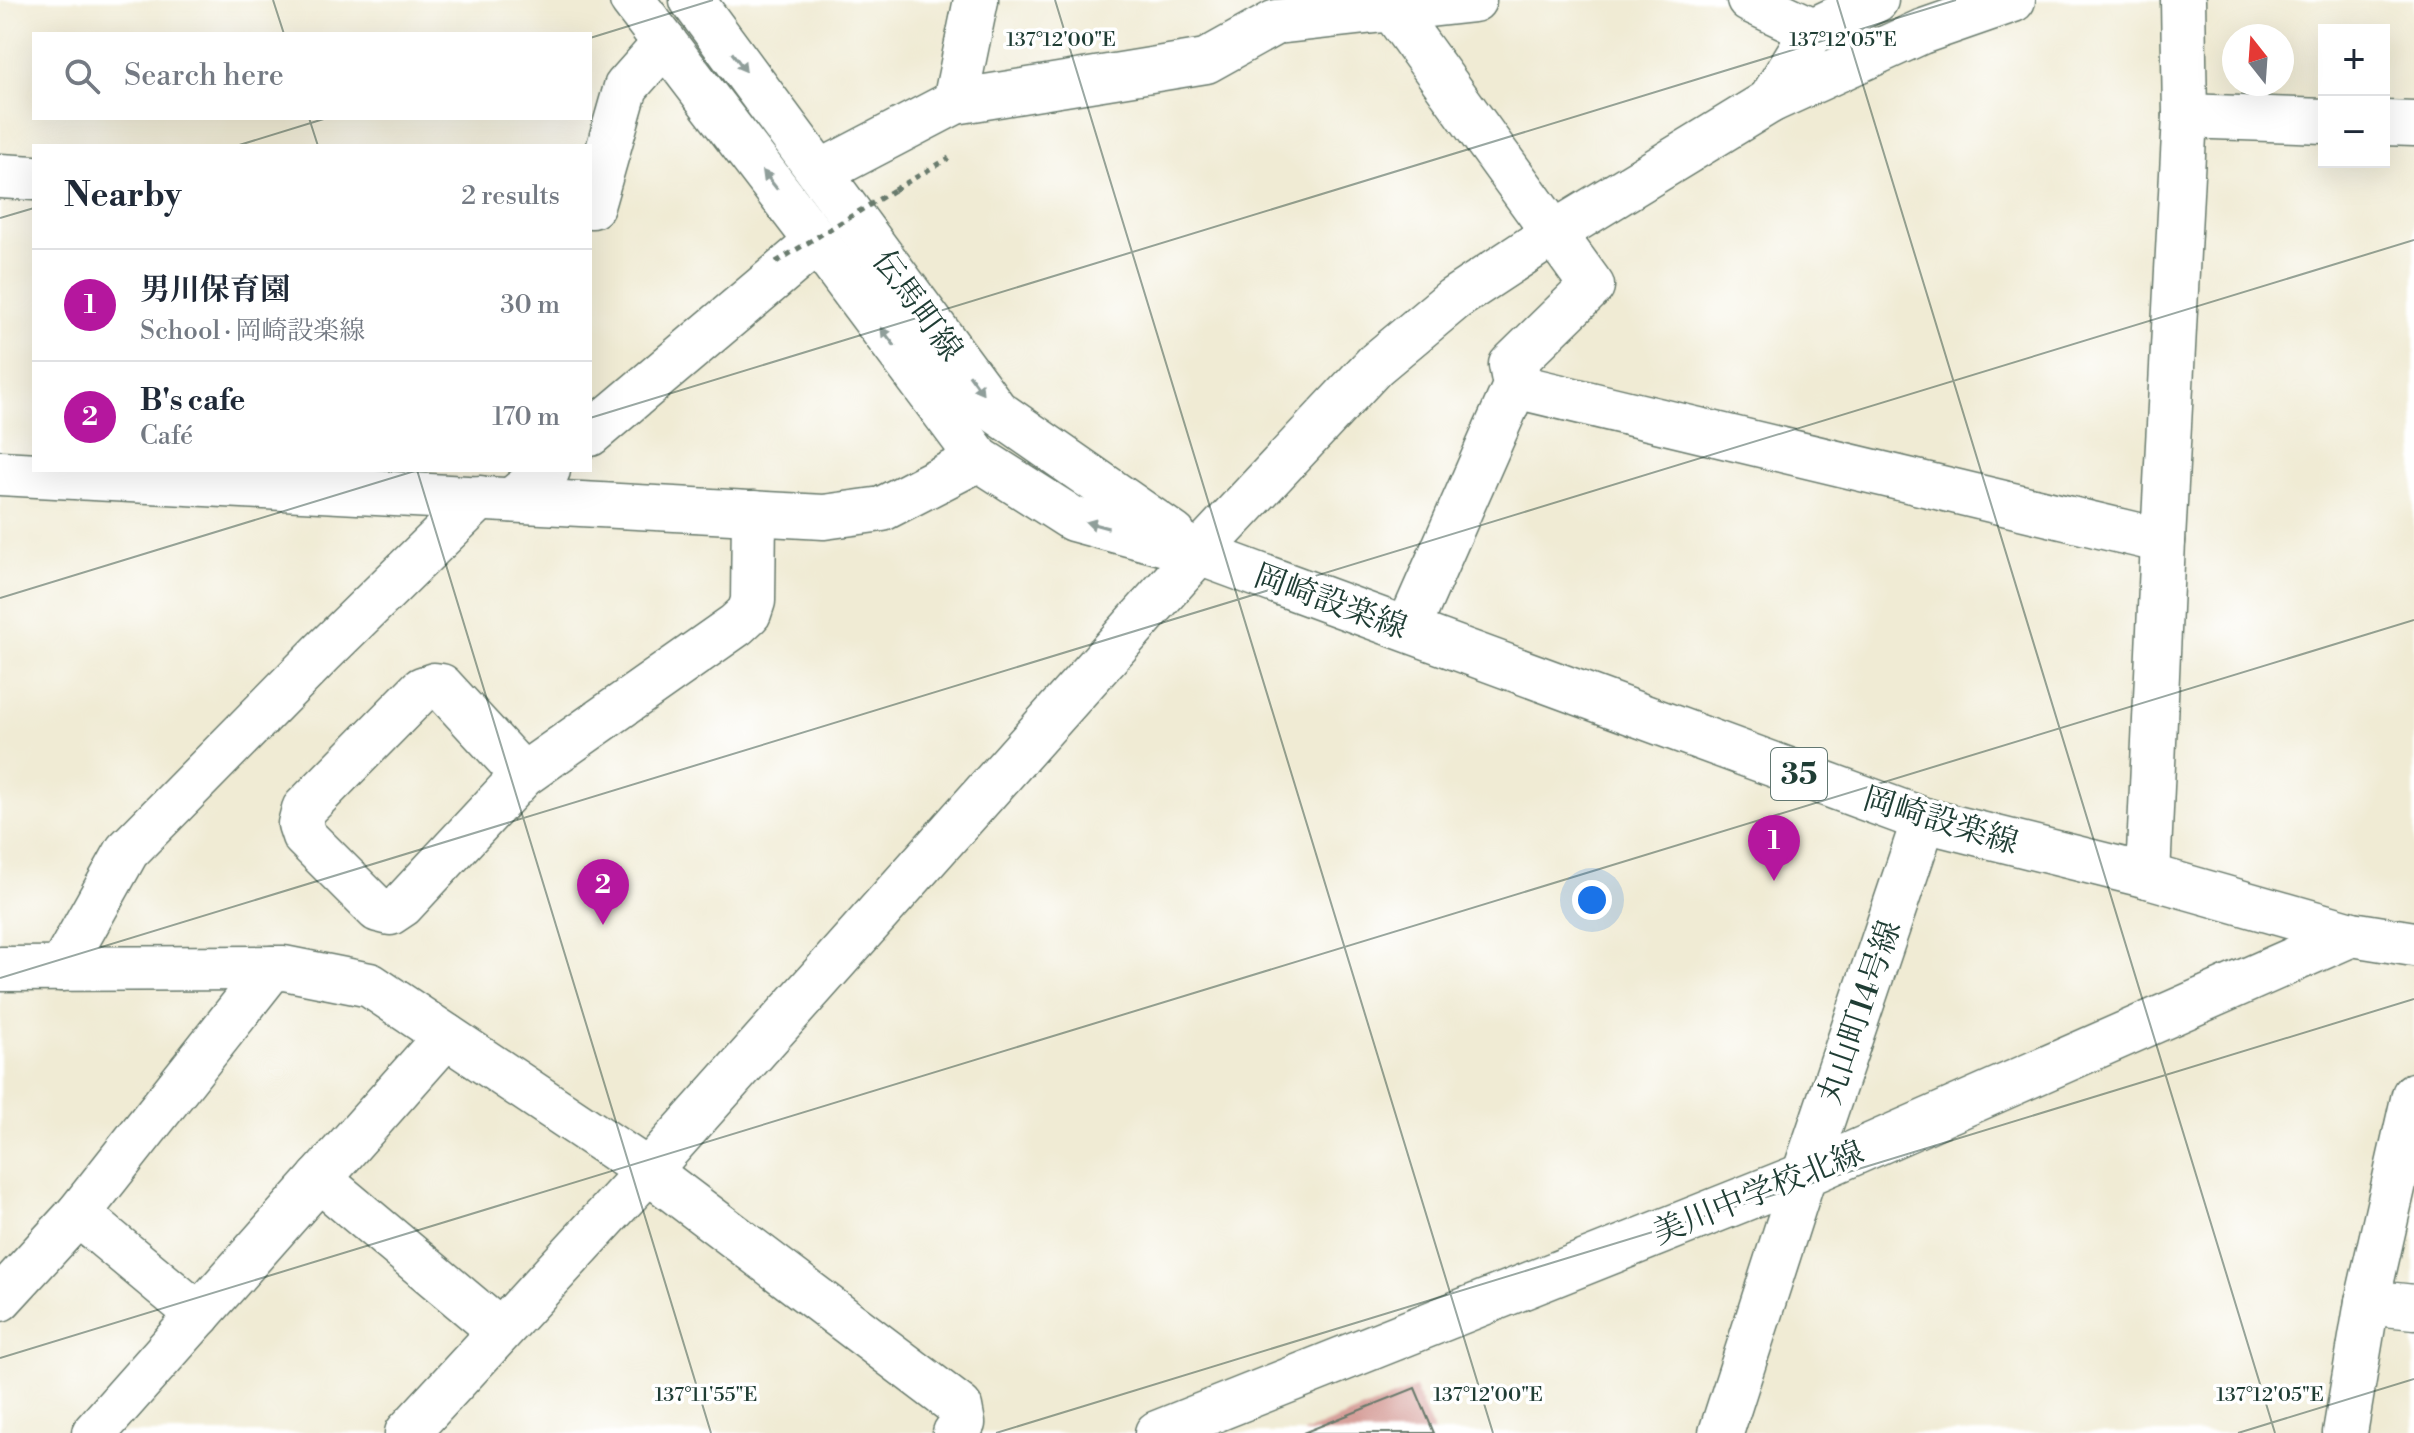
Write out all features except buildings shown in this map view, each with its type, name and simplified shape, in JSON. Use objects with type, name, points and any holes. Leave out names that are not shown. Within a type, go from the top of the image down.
[{"type":"street","points":[[407,1433],[648,1171],[1199,553],[1073,519],[979,459],[632,0]]},
{"type":"street","name":"伝馬町線","points":[[692,0],[996,411],[1199,553]]},
{"type":"street","points":[[955,102],[976,0]]},
{"type":"street","points":[[821,172],[955,102],[1206,61],[1276,22],[1474,0]]},
{"type":"street","points":[[1749,0],[1813,30]]},
{"type":"street","points":[[1770,101],[1813,30],[1876,0]]},
{"type":"street","name":"岡崎設楽線","points":[[2013,0],[1921,32],[1770,101],[1554,233],[1454,299],[1375,365],[1199,553],[1924,820],[2148,876],[2352,934],[2414,944]]},
{"type":"street","points":[[2148,876],[2185,116],[2183,0]]},
{"type":"street","points":[[1392,9],[1592,286],[1511,365],[1515,386],[1408,629]]},
{"type":"street","points":[[592,206],[626,87],[665,43]]},
{"type":"street","points":[[2185,116],[2318,121]]},
{"type":"street","points":[[2390,123],[2414,124]]},
{"type":"street","points":[[0,176],[32,178]]},
{"type":"street","points":[[592,432],[817,242]]},
{"type":"street","points":[[1515,386],[2163,541]]},
{"type":"street","points":[[0,473],[824,517],[882,509],[979,459]]},
{"type":"street","points":[[61,969],[127,851],[322,653],[496,499],[544,472]]},
{"type":"street","points":[[523,775],[441,686],[434,685],[422,689],[304,809],[300,824],[304,836],[378,910],[390,913],[402,905],[523,775],[749,613],[753,601],[754,513]]},
{"type":"street","name":"丸山町14号線","points":[[1721,1433],[1924,820]]},
{"type":"street","name":"美川中学校北線","points":[[1157,1433],[1804,1175],[2352,934]]},
{"type":"street","points":[[0,1299],[78,1214],[272,968]]},
{"type":"street","points":[[0,969],[284,968],[370,985],[648,1171],[960,1407],[963,1423],[955,1433]]},
{"type":"street","points":[[94,1433],[446,1036]]},
{"type":"street","points":[[2345,1433],[2367,1302],[2414,1095]]},
{"type":"street","points":[[319,1179],[500,1331]]},
{"type":"street","points":[[78,1214],[199,1315]]},
{"type":"street","points":[[2367,1302],[2414,1307]]},
{"type":"path","points":[[776,262],[949,158]]},
{"type":"place","name":"男川保育園","points":[[1774,881]]},
{"type":"place","name":"B's cafe","points":[[603,925]]}]
